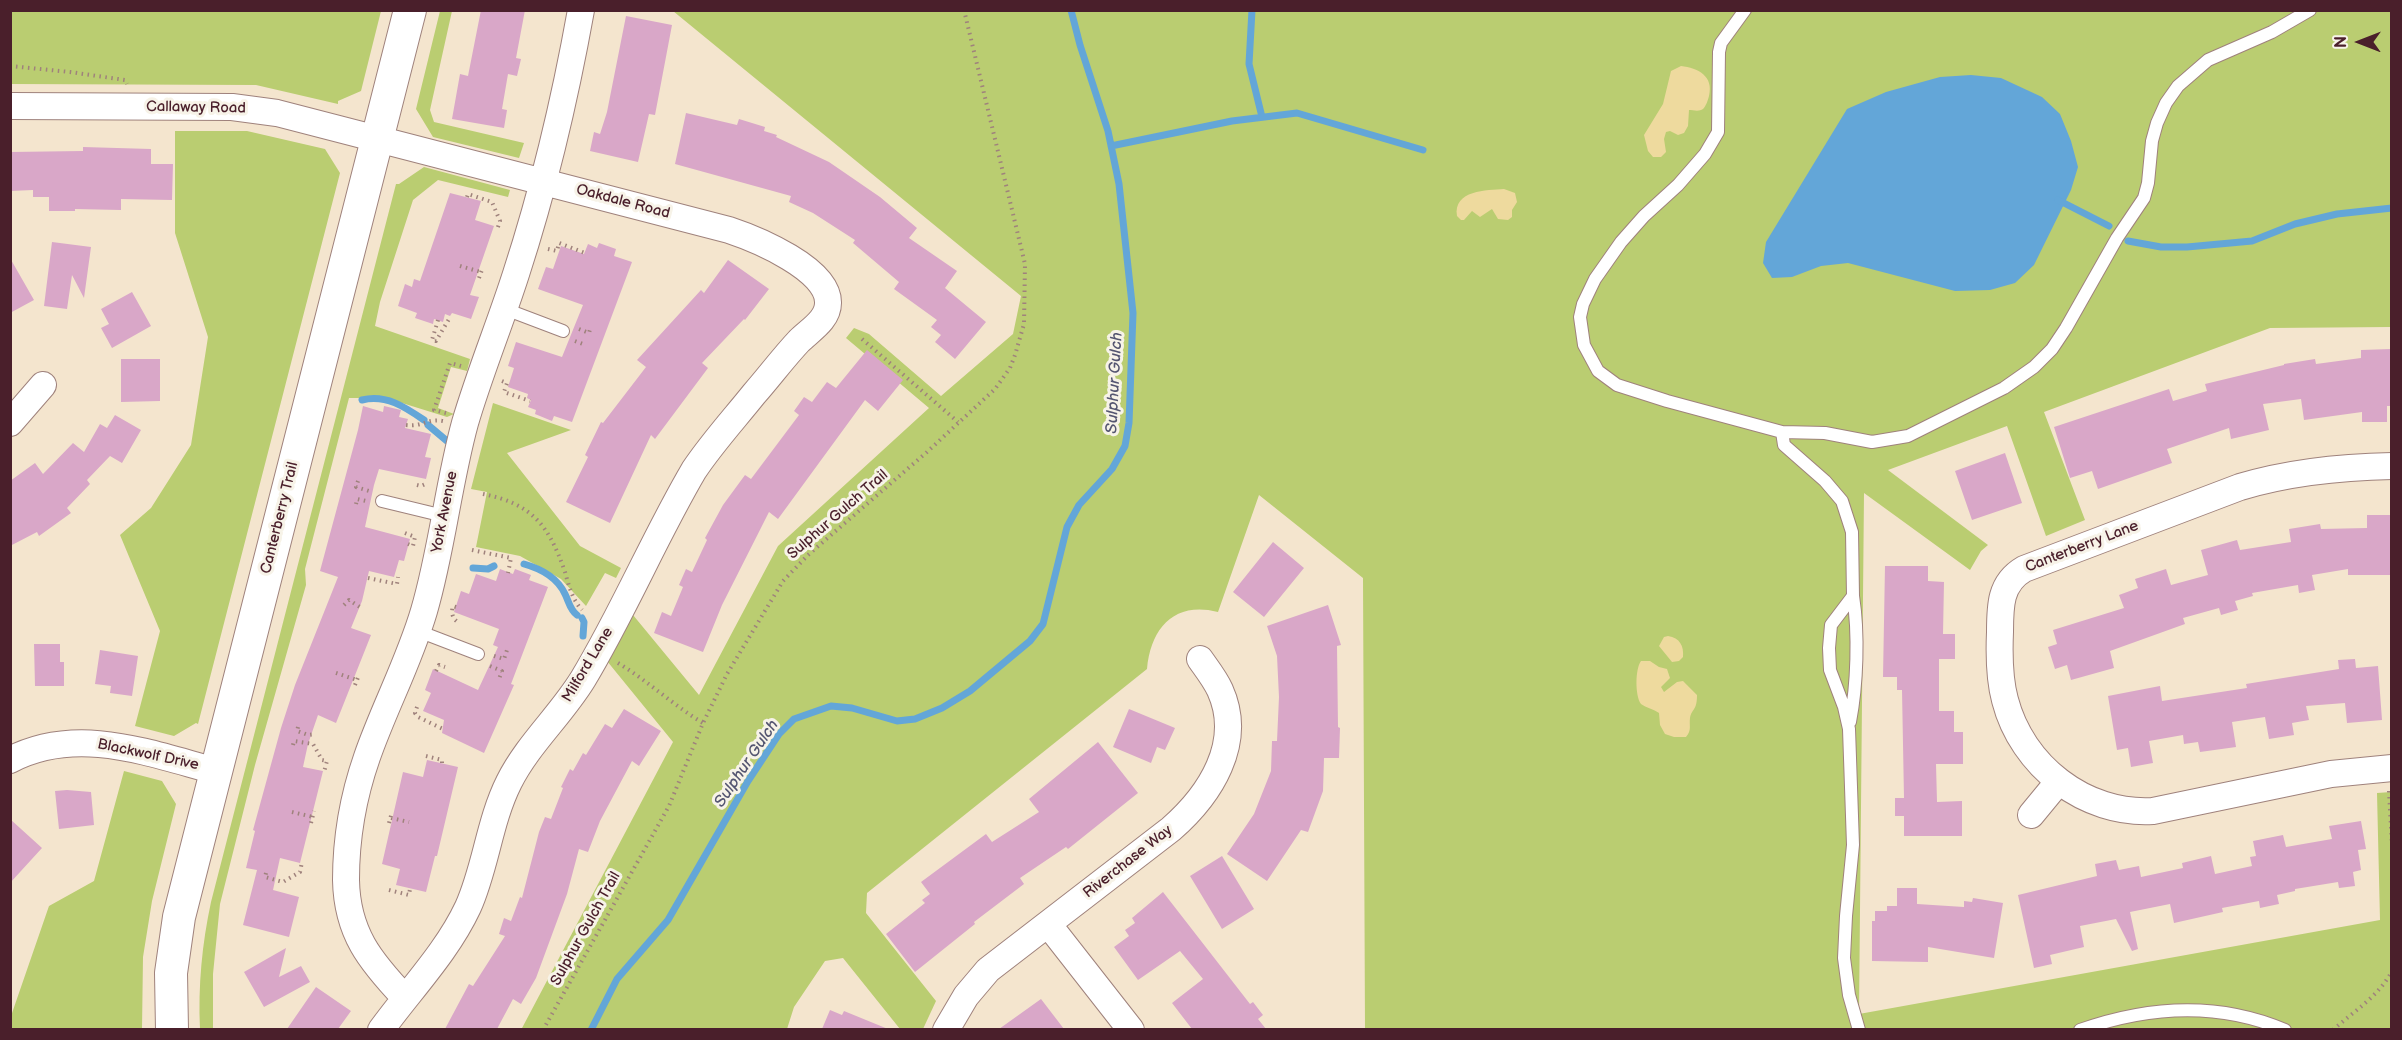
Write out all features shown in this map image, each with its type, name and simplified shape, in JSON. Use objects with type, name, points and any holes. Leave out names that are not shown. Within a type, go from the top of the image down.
[{"type":"street","name":"Canterberry Trail","points":[[172,1029],[171,973],[176,932],[410,10]]},
{"type":"street","name":"York Avenue","points":[[405,998],[375,966],[362,947],[350,917],[346,881],[351,816],[358,783],[418,631],[429,593],[466,421],[505,309],[542,180],[570,67],[581,10]]},
{"type":"street","name":"Callaway Road","points":[[10,106],[247,108],[277,113],[377,138]]},
{"type":"street","name":"Oakdale Road","points":[[377,138],[729,230],[771,246],[822,283],[829,300],[825,317]]},
{"type":"street","name":"Milford Lane","points":[[381,1029],[445,947],[468,907],[496,812],[509,782],[527,753],[583,679],[694,470],[711,446],[796,344],[825,317]]},
{"type":"street","points":[[10,423],[43,385]]},
{"type":"street","name":"Canterberry Lane","points":[[2390,779],[2331,774],[2175,808],[2143,812],[2102,805],[2059,781],[2027,749],[2015,728],[2005,702],[2000,670],[2000,624],[2003,593],[2010,579],[2024,569],[2240,487],[2292,473],[2321,469],[2391,466]]},
{"type":"street","name":"Riverchase Way","points":[[946,1029],[980,977],[1171,830],[1197,805],[1213,782],[1226,745],[1227,717],[1220,688],[1200,659]]},
{"type":"street","name":"Blackwolf Drive","points":[[10,760],[47,746],[97,742],[216,771]]},
{"type":"street","points":[[2031,815],[2059,781]]},
{"type":"street","points":[[1048,924],[1131,1029]]},
{"type":"lane","points":[[1744,10],[1721,43],[1719,52],[1720,127],[1715,139],[1678,185],[1644,216],[1606,262],[1583,304],[1580,317],[1584,345],[1598,371],[1617,386],[1782,432],[1825,433],[1872,442],[1900,438],[2004,388],[2034,367],[2052,349],[2066,328],[2117,238],[2144,198],[2148,183],[2152,141],[2157,123],[2166,103],[2178,86],[2208,60],[2272,32],[2310,10]]},
{"type":"lane","points":[[505,309],[563,331]]},
{"type":"lane","points":[[1782,432],[1784,445],[1825,481],[1842,501],[1852,532],[1853,596],[1856,614],[1853,710],[1849,729]]},
{"type":"lane","points":[[382,501],[444,516]]},
{"type":"lane","points":[[1853,596],[1831,625],[1829,648],[1830,670],[1844,707],[1849,729],[1853,845],[1844,958],[1849,995],[1859,1029]]},
{"type":"lane","points":[[418,631],[478,654]]},
{"type":"lane","points":[[2080,1029],[2129,1014],[2162,1009],[2207,1009],[2237,1014],[2285,1029]]},
{"type":"path","name":"Sulphur Gulch Trail","points":[[543,1029],[669,806],[703,723],[727,674],[783,581],[808,555],[927,452],[995,388],[1010,368],[1024,324],[1026,297],[1023,249],[964,10]]},
{"type":"path","points":[[10,66],[98,75],[125,80],[129,87]]},
{"type":"path","points":[[467,197],[468,194],[492,201],[500,221],[497,230]]},
{"type":"path","points":[[544,248],[557,251],[560,243],[585,253]]},
{"type":"path","points":[[460,266],[482,269],[479,278]]},
{"type":"path","points":[[438,320],[432,339],[436,341],[448,319],[451,319]]},
{"type":"path","points":[[862,339],[958,422]]},
{"type":"path","points":[[451,415],[434,410],[450,363],[466,368],[467,363]]},
{"type":"path","points":[[499,380],[507,383],[504,392],[530,401]]},
{"type":"path","points":[[406,425],[418,427],[434,419],[450,422]]},
{"type":"path","points":[[483,494],[517,504],[544,526],[555,546],[570,591],[582,610]]},
{"type":"path","points":[[405,533],[415,537],[413,546],[408,544]]},
{"type":"path","points":[[472,550],[511,558],[508,573]]},
{"type":"path","points":[[368,578],[397,584],[398,577]]},
{"type":"path","points":[[344,605],[349,600],[363,609]]},
{"type":"path","points":[[456,607],[453,606],[451,611],[454,619],[460,623]]},
{"type":"path","points":[[494,656],[504,659],[507,650]]},
{"type":"path","points":[[611,658],[654,686],[682,711],[703,723]]},
{"type":"path","points":[[436,671],[439,665],[445,667]]},
{"type":"path","points":[[490,666],[502,671],[499,679]]},
{"type":"path","points":[[336,673],[358,677],[355,686]]},
{"type":"path","points":[[417,707],[415,713],[418,717],[443,729]]},
{"type":"path","points":[[298,727],[297,731],[308,735],[315,734]]},
{"type":"path","points":[[293,746],[294,741],[313,744],[322,760],[327,761],[324,772]]},
{"type":"path","points":[[426,756],[442,760],[442,763]]},
{"type":"path","points":[[2390,779],[2391,845]]},
{"type":"path","points":[[311,823],[314,811]]},
{"type":"path","points":[[292,812],[313,817]]},
{"type":"path","points":[[392,812],[390,820],[409,822]]},
{"type":"path","points":[[266,873],[265,877],[283,882],[300,872],[302,862]]},
{"type":"path","points":[[389,890],[409,895],[410,889]]},
{"type":"path","points":[[2333,1029],[2367,1002],[2382,986],[2391,971]]},
{"type":"green space","points":[[11,10],[381,11],[361,91],[338,101],[338,104],[256,85],[11,84]]},
{"type":"green space","points":[[440,11],[452,11],[430,110],[434,122],[524,143],[519,158],[433,137],[416,109]]},
{"type":"green space","points":[[673,11],[2391,11],[2391,327],[2270,328],[2044,412],[2085,520],[2046,536],[2007,426],[1888,470],[1988,545],[1981,551],[1970,570],[1864,493],[1859,1014],[2380,920],[2377,793],[2391,792],[2391,1029],[1365,1029],[1363,578],[1259,495],[1218,612],[1189,610],[1168,621],[1154,641],[1147,669],[867,893],[866,913],[936,1001],[923,1029],[900,1029],[843,958],[825,961],[794,1007],[787,1029],[521,1030],[673,742],[607,661],[633,615],[699,695],[778,546],[929,408],[846,338],[854,328],[869,334],[941,396],[1013,334],[1021,296]]},
{"type":"green space","points":[[175,131],[247,131],[325,149],[340,173],[198,724],[174,736],[135,726],[160,631],[120,535],[151,508],[191,445],[208,337],[175,233]]},
{"type":"green space","points":[[424,167],[510,190],[508,197],[438,180],[413,200],[380,302],[375,326],[470,359],[467,371],[451,367],[438,408],[454,414],[447,417],[386,398],[349,398],[305,569],[306,585],[255,765],[220,904],[213,974],[213,1029],[200,1029],[201,965],[211,902],[396,184]]},
{"type":"green space","points":[[493,403],[571,430],[507,453],[580,546],[621,568],[616,578],[605,573],[586,606],[561,579],[520,556],[476,547],[487,492],[471,489]]},
{"type":"green space","points":[[124,771],[162,781],[176,804],[152,901],[143,957],[142,1029],[11,1029],[11,1016],[49,906],[94,881]]},
{"type":"sand","points":[[1681,66],[1699,71],[1707,78],[1710,89],[1708,99],[1703,109],[1689,110],[1688,126],[1684,133],[1678,135],[1670,131],[1666,132],[1664,139],[1666,152],[1661,157],[1653,157],[1648,151],[1644,135],[1663,104],[1671,71]]},
{"type":"sand","points":[[1504,189],[1515,193],[1517,202],[1512,210],[1512,217],[1508,220],[1498,219],[1492,209],[1480,217],[1472,211],[1464,220],[1457,216],[1457,207],[1466,196],[1481,191]]},
{"type":"sand","points":[[1664,637],[1676,639],[1682,646],[1683,657],[1679,661],[1672,662],[1659,646]]},
{"type":"sand","points":[[1641,661],[1650,661],[1667,669],[1670,678],[1661,687],[1664,692],[1677,682],[1683,681],[1697,695],[1690,718],[1690,730],[1686,737],[1665,734],[1660,725],[1659,713],[1641,704],[1636,682]]},
{"type":"water","points":[[1971,75],[2001,78],[2042,97],[2060,114],[2071,141],[2078,167],[2071,190],[2034,265],[2015,283],[1990,290],[1955,291],[1848,263],[1821,266],[1792,277],[1772,278],[1763,263],[1766,242],[1847,109],[1886,92],[1940,77]]},
{"type":"building","points":[[481,10],[525,10],[516,58],[521,59],[517,76],[508,74],[502,109],[507,110],[504,128],[452,119],[460,74],[468,76]]},
{"type":"building","points":[[626,16],[672,25],[655,115],[649,114],[638,162],[590,151],[594,132],[600,134],[607,112]]},
{"type":"building","points":[[686,113],[737,125],[739,119],[765,127],[764,131],[777,135],[776,137],[829,162],[880,197],[917,228],[909,238],[957,271],[945,288],[986,322],[955,359],[935,342],[941,335],[931,327],[937,320],[894,289],[899,282],[853,243],[855,240],[813,213],[789,202],[791,196],[675,164]]},
{"type":"building","points":[[83,147],[151,149],[151,164],[173,164],[172,200],[121,199],[121,210],[49,211],[49,197],[33,197],[33,190],[10,191],[10,152],[83,151]]},
{"type":"building","points":[[450,193],[481,201],[475,220],[494,226],[470,295],[479,297],[471,319],[452,313],[450,316],[445,314],[443,322],[434,319],[433,324],[415,318],[417,313],[398,306],[405,284],[412,287],[414,279],[420,281]]},
{"type":"building","points":[[52,242],[91,247],[84,298],[72,275],[67,309],[44,306]]},
{"type":"building","points":[[599,243],[616,249],[614,256],[632,262],[572,422],[554,416],[552,421],[535,414],[536,410],[528,407],[531,400],[527,398],[528,394],[508,387],[514,368],[508,366],[516,342],[562,357],[583,305],[538,289],[546,267],[553,269],[561,246],[584,254],[588,244],[597,248]]},
{"type":"building","points":[[10,258],[34,300],[10,313]]},
{"type":"building","points":[[728,260],[769,289],[745,320],[702,363],[708,368],[655,439],[651,435],[610,523],[566,502],[588,457],[585,455],[601,422],[603,423],[646,367],[637,360],[701,290],[704,293]]},
{"type":"building","points":[[132,292],[151,326],[112,348],[101,328],[109,324],[101,309]]},
{"type":"building","points":[[2391,349],[2391,406],[2387,406],[2387,422],[2362,422],[2362,412],[2304,420],[2301,399],[2263,404],[2269,430],[2231,439],[2229,428],[2167,449],[2172,463],[2098,489],[2092,471],[2070,478],[2054,427],[2169,389],[2173,401],[2207,391],[2205,384],[2284,364],[2315,359],[2316,364],[2361,358],[2361,350]]},
{"type":"building","points":[[867,350],[903,380],[878,411],[865,400],[778,519],[769,512],[722,605],[703,652],[654,633],[662,612],[671,616],[683,587],[679,585],[686,569],[692,572],[707,540],[705,538],[723,505],[745,475],[751,479],[799,415],[794,411],[804,397],[812,402],[827,382],[836,388]]},
{"type":"building","points":[[121,359],[160,359],[160,401],[121,402]]},
{"type":"building","points":[[363,406],[383,412],[384,406],[401,410],[399,417],[408,419],[405,428],[431,434],[425,457],[431,458],[426,479],[379,469],[374,485],[365,527],[410,539],[404,561],[399,560],[394,577],[369,571],[362,601],[351,628],[371,635],[336,723],[318,715],[308,744],[303,767],[323,771],[300,863],[280,858],[273,890],[299,897],[289,937],[243,925],[257,870],[246,868],[255,831],[253,830],[281,728],[295,685],[338,577],[320,571]]},
{"type":"building","points":[[115,415],[141,430],[122,463],[110,456],[87,480],[90,484],[67,508],[71,513],[39,536],[37,532],[10,546],[10,481],[35,463],[43,474],[73,443],[84,452],[100,424],[107,428]]},
{"type":"building","points":[[2005,453],[2022,503],[1972,520],[1955,471]]},
{"type":"building","points":[[2367,515],[2391,515],[2391,575],[2348,575],[2348,569],[2312,575],[2315,590],[2299,593],[2298,585],[2252,593],[2253,596],[2235,601],[2238,610],[2221,615],[2219,608],[2183,618],[2185,624],[2110,651],[2114,668],[2071,680],[2067,665],[2055,669],[2048,647],[2057,644],[2053,630],[2124,608],[2119,595],[2138,588],[2135,579],[2166,569],[2171,585],[2208,575],[2201,550],[2237,540],[2240,550],[2291,542],[2289,529],[2320,524],[2321,529],[2367,528]]},
{"type":"building","points":[[1273,542],[1304,568],[1264,617],[1233,592]]},
{"type":"building","points":[[1885,566],[1928,566],[1928,581],[1944,582],[1943,634],[1955,634],[1955,659],[1939,659],[1939,711],[1954,711],[1954,732],[1963,732],[1963,764],[1936,764],[1937,802],[1962,801],[1962,836],[1904,836],[1904,816],[1895,816],[1895,798],[1904,798],[1902,690],[1897,690],[1897,677],[1883,677]]},
{"type":"building","points":[[500,569],[513,574],[515,569],[531,575],[529,580],[548,587],[511,684],[514,685],[484,753],[442,733],[444,720],[423,711],[431,693],[425,690],[433,669],[478,690],[498,647],[493,645],[499,629],[454,612],[461,591],[469,594],[476,574],[496,581]]},
{"type":"building","points":[[1328,605],[1341,645],[1337,646],[1339,758],[1324,758],[1323,791],[1308,832],[1301,830],[1267,881],[1227,854],[1254,814],[1271,771],[1272,741],[1277,741],[1279,697],[1277,656],[1267,626]]},
{"type":"building","points":[[34,644],[60,644],[60,662],[64,662],[64,686],[35,686]]},
{"type":"building","points":[[100,650],[138,656],[132,696],[110,693],[111,686],[95,684]]},
{"type":"building","points":[[2355,659],[2356,668],[2378,666],[2382,720],[2347,723],[2345,703],[2306,706],[2309,720],[2292,723],[2294,735],[2269,739],[2265,717],[2232,722],[2236,747],[2200,752],[2198,742],[2184,744],[2183,735],[2149,741],[2153,763],[2131,767],[2128,748],[2117,750],[2108,696],[2160,686],[2162,701],[2247,688],[2246,684],[2339,669],[2338,660]]},
{"type":"building","points":[[624,709],[661,731],[639,766],[632,761],[600,821],[588,852],[579,849],[567,894],[536,978],[521,1004],[513,999],[497,1029],[445,1029],[469,984],[473,986],[505,936],[499,934],[504,918],[511,921],[520,897],[522,898],[539,832],[545,817],[551,819],[563,788],[561,787],[570,769],[573,771],[583,753],[586,755],[605,724],[612,728]]},
{"type":"building","points":[[1129,709],[1175,728],[1165,750],[1157,747],[1151,763],[1113,747]]},
{"type":"building","points":[[1098,742],[1138,793],[1068,849],[1066,847],[1020,878],[1024,884],[974,922],[975,924],[915,972],[886,934],[925,903],[922,900],[930,894],[921,882],[986,834],[992,842],[1039,812],[1029,799]]},
{"type":"building","points":[[427,760],[458,767],[426,892],[396,885],[400,869],[382,864],[403,772],[423,777]]},
{"type":"building","points":[[55,791],[91,792],[94,825],[59,829]]},
{"type":"building","points":[[10,819],[42,848],[10,883]]},
{"type":"building","points":[[2361,821],[2366,849],[2358,850],[2361,870],[2353,872],[2355,886],[2339,888],[2338,882],[2295,889],[2295,891],[2277,895],[2279,904],[2260,908],[2259,901],[2222,908],[2223,912],[2174,923],[2170,904],[2130,912],[2138,949],[2132,951],[2116,919],[2080,926],[2084,947],[2050,955],[2052,964],[2034,968],[2018,895],[2097,876],[2095,864],[2116,860],[2119,870],[2139,866],[2141,877],[2183,868],[2182,863],[2211,856],[2215,874],[2252,866],[2250,857],[2256,856],[2253,841],[2283,835],[2286,847],[2332,839],[2329,826]]},
{"type":"building","points":[[1222,856],[1254,909],[1222,929],[1190,876]]},
{"type":"building","points":[[1897,888],[1917,888],[1917,904],[1964,907],[1964,901],[1972,902],[1973,898],[2003,903],[1994,958],[1928,947],[1928,962],[1872,961],[1872,921],[1875,921],[1875,911],[1887,911],[1887,906],[1897,906]]},
{"type":"building","points":[[1163,892],[1250,1004],[1253,1002],[1263,1015],[1258,1019],[1266,1029],[1192,1029],[1172,1003],[1203,979],[1180,951],[1138,980],[1114,947],[1129,936],[1125,930],[1135,923],[1132,918]]},
{"type":"building","points":[[286,948],[279,977],[301,966],[310,982],[264,1007],[244,972]]},
{"type":"building","points":[[316,987],[351,1011],[338,1029],[287,1029]]},
{"type":"building","points":[[1041,999],[1064,1029],[999,1029]]},
{"type":"building","points":[[830,1010],[842,1015],[844,1011],[888,1029],[822,1029]]},
{"type":"waterway","name":"Sulphur Gulch","points":[[591,1030],[617,979],[668,920],[748,781],[779,734],[794,719],[831,706],[852,708],[897,721],[915,719],[942,708],[970,691],[1030,641],[1043,624],[1067,527],[1079,505],[1112,469],[1125,446],[1129,423],[1133,313],[1119,184],[1108,131],[1071,10]]},
{"type":"waterway","points":[[1252,10],[1249,64],[1262,117]]},
{"type":"waterway","points":[[1111,146],[1232,121],[1297,113],[1423,150]]},
{"type":"waterway","points":[[2058,200],[2109,226]]},
{"type":"waterway","points":[[2128,241],[2161,247],[2252,241],[2295,224],[2337,214],[2392,208]]},
{"type":"waterway","points":[[362,400],[387,400],[402,406],[424,420]]},
{"type":"waterway","points":[[428,425],[447,441]]},
{"type":"waterway","points":[[524,564],[537,568],[553,578],[562,588],[571,608],[577,615]]},
{"type":"waterway","points":[[473,568],[488,569],[494,566]]},
{"type":"waterway","points":[[582,618],[583,636]]}]
